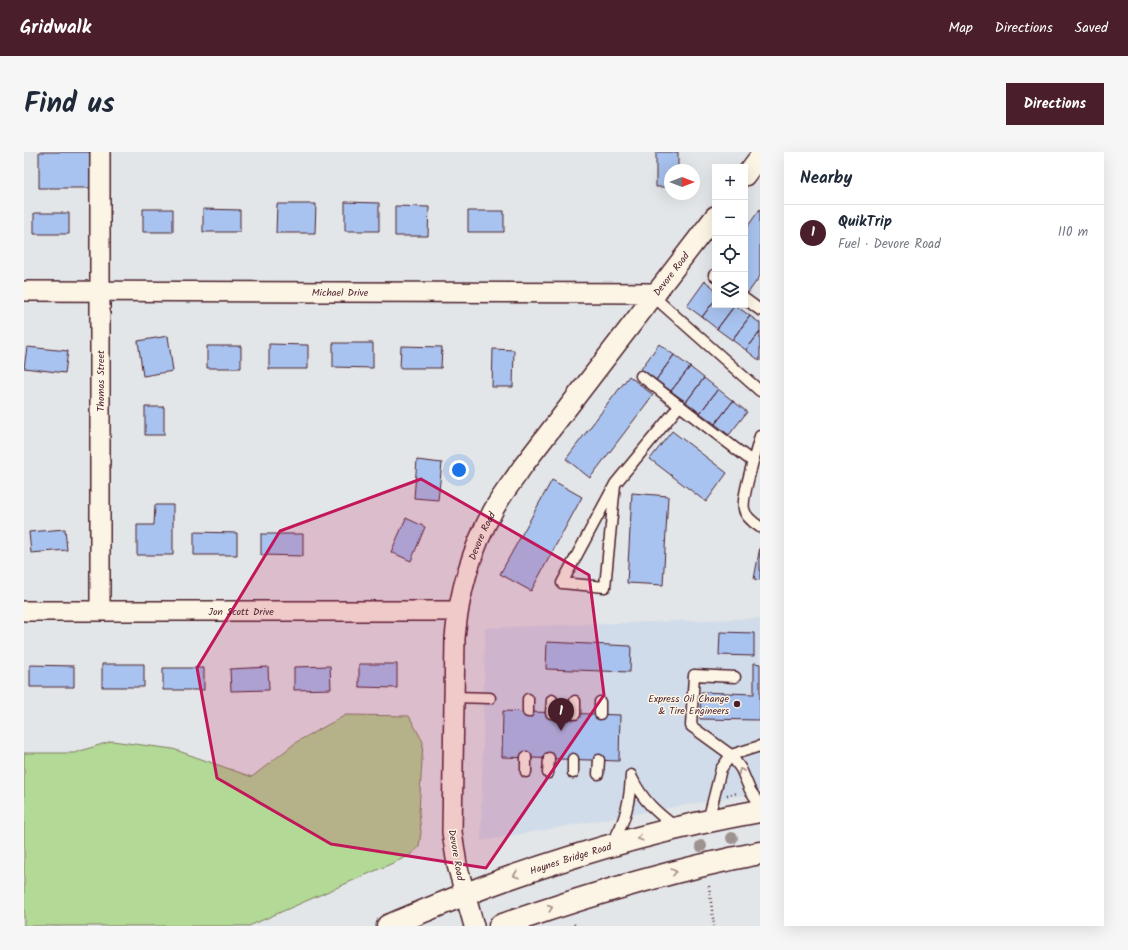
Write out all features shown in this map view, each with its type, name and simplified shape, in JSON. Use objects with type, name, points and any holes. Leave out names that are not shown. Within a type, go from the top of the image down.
[{"type":"main road","name":"Haynes Bridge Road","points":[[388,926],[465,894],[562,860],[676,828],[760,811]]},
{"type":"main road","points":[[500,926],[615,887],[698,866],[760,853]]},
{"type":"street","name":"Thomas Street","points":[[100,152],[100,610]]},
{"type":"street","points":[[748,172],[760,156]]},
{"type":"street","name":"Devore Road","points":[[474,926],[457,865],[452,832],[455,638],[457,611],[470,558],[494,508],[524,466],[712,220]]},
{"type":"street","name":"Michael Drive","points":[[24,291],[655,295]]},
{"type":"street","name":"Jon Scott Drive","points":[[24,611],[457,611]]},
{"type":"lane","points":[[655,295],[760,391]]},
{"type":"lane","points":[[748,300],[758,305]]},
{"type":"lane","points":[[641,376],[753,462]]},
{"type":"lane","points":[[615,484],[605,587],[562,583],[615,484],[680,406]]},
{"type":"lane","points":[[760,436],[745,495],[744,508],[748,518],[760,527]]},
{"type":"lane","points":[[735,677],[694,675],[691,726],[731,755],[741,769],[750,790],[760,805]]},
{"type":"lane","points":[[454,697],[490,698]]},
{"type":"lane","points":[[528,699],[528,712]]},
{"type":"lane","points":[[551,713],[552,700]]},
{"type":"lane","points":[[575,701],[575,714]]},
{"type":"lane","points":[[600,702],[600,714]]},
{"type":"lane","points":[[708,821],[721,769],[731,755],[760,746]]},
{"type":"lane","points":[[526,757],[526,772]]},
{"type":"lane","points":[[548,773],[549,758]]},
{"type":"lane","points":[[573,759],[573,773]]},
{"type":"lane","points":[[598,774],[599,760]]},
{"type":"lane","points":[[610,847],[618,834],[628,809],[631,791],[631,774],[638,790],[647,803],[660,816],[676,828]]},
{"type":"path","points":[[709,886],[714,926]]},
{"type":"highlighted area","points":[[421,479],[589,575],[604,695],[486,868],[331,844],[217,778],[197,668],[280,531]]},
{"type":"shaded area","points":[[760,618],[760,792],[481,841],[485,628]]},
{"type":"green space","points":[[346,715],[409,716],[423,742],[419,812],[421,832],[419,847],[409,856],[249,926],[24,926],[24,753],[74,753],[112,741],[173,749],[252,777],[298,741]]},
{"type":"building","points":[[39,152],[91,152],[91,188],[39,188]]},
{"type":"building","points":[[656,152],[678,152],[678,164],[664,164],[664,187],[656,187]]},
{"type":"building","points":[[345,202],[379,203],[379,231],[345,231]]},
{"type":"building","points":[[277,204],[316,204],[315,233],[276,233]]},
{"type":"building","points":[[395,206],[429,207],[428,236],[395,236]]},
{"type":"building","points":[[143,209],[173,209],[173,232],[143,232]]},
{"type":"building","points":[[203,209],[240,210],[240,232],[203,232]]},
{"type":"building","points":[[760,209],[760,276],[748,293],[748,236],[748,226]]},
{"type":"building","points":[[468,211],[504,211],[504,232],[468,232]]},
{"type":"building","points":[[34,213],[69,213],[69,234],[34,234]]},
{"type":"building","points":[[705,281],[712,287],[712,304],[702,317],[687,306]]},
{"type":"building","points":[[712,304],[712,308],[733,308],[717,329],[702,317]]},
{"type":"building","points":[[733,308],[739,308],[750,316],[732,340],[717,329]]},
{"type":"building","points":[[750,316],[760,323],[760,332],[746,350],[732,340]]},
{"type":"building","points":[[760,332],[760,361],[746,350]]},
{"type":"building","points":[[168,336],[173,371],[143,376],[138,341]]},
{"type":"building","points":[[333,343],[373,343],[373,368],[333,367]]},
{"type":"building","points":[[269,344],[308,345],[308,369],[269,369]]},
{"type":"building","points":[[659,344],[674,355],[656,380],[641,369]]},
{"type":"building","points":[[207,346],[241,346],[241,368],[207,368]]},
{"type":"building","points":[[401,346],[442,347],[441,368],[400,368]]},
{"type":"building","points":[[27,347],[68,351],[65,373],[24,368]]},
{"type":"building","points":[[493,349],[514,350],[513,387],[492,387]]},
{"type":"building","points":[[674,355],[690,367],[671,391],[656,380]]},
{"type":"building","points":[[690,367],[704,378],[686,402],[671,391]]},
{"type":"building","points":[[629,376],[653,395],[590,478],[566,459]]},
{"type":"building","points":[[704,378],[718,389],[700,413],[686,402]]},
{"type":"building","points":[[718,389],[733,401],[715,424],[700,413]]},
{"type":"building","points":[[733,401],[747,412],[729,435],[715,424]]},
{"type":"building","points":[[145,407],[164,407],[164,435],[145,435]]},
{"type":"building","points":[[672,431],[727,473],[706,502],[650,459]]},
{"type":"building","points":[[417,460],[442,463],[438,500],[414,498]]},
{"type":"building","points":[[552,480],[582,497],[531,591],[500,574]]},
{"type":"building","points":[[632,493],[668,496],[663,585],[627,583]]},
{"type":"building","points":[[155,505],[173,505],[173,555],[137,555],[137,525],[154,525]]},
{"type":"building","points":[[406,518],[425,527],[411,561],[391,552]]},
{"type":"building","points":[[65,529],[67,550],[31,553],[29,532]]},
{"type":"building","points":[[194,532],[237,533],[237,555],[194,555]]},
{"type":"building","points":[[261,534],[303,534],[303,556],[261,555]]},
{"type":"building","points":[[760,547],[760,580],[754,579]]},
{"type":"building","points":[[720,632],[754,633],[754,656],[719,655]]},
{"type":"building","points":[[547,642],[631,646],[630,672],[546,669]]},
{"type":"building","points":[[754,663],[760,664],[760,720],[700,719],[701,692],[754,694]]},
{"type":"building","points":[[102,664],[144,664],[144,687],[102,687]]},
{"type":"building","points":[[359,664],[397,664],[397,688],[359,687]]},
{"type":"building","points":[[30,665],[74,666],[74,687],[30,687]]},
{"type":"building","points":[[330,666],[331,689],[294,690],[294,667]]},
{"type":"building","points":[[268,667],[269,690],[231,691],[230,669]]},
{"type":"building","points":[[163,668],[204,668],[204,690],[163,690]]},
{"type":"building","points":[[503,711],[620,715],[619,761],[502,757]]},
{"type":"place","name":"Express Oil Change & Tire Engineers","points":[[737,704]]},
{"type":"place","name":"QuikTrip","points":[[561,731]]}]
